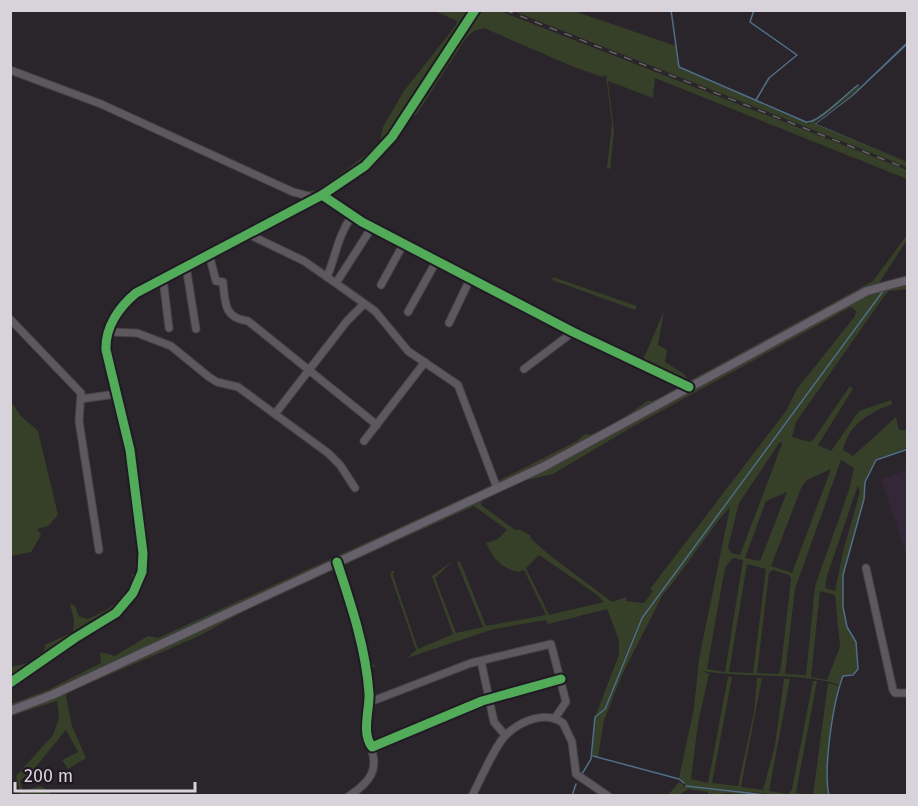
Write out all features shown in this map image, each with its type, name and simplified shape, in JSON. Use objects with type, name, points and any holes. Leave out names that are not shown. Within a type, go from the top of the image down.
[{"type":"main road","points":[[10,711],[52,695],[543,467],[867,291],[908,280]]},
{"type":"street","points":[[10,683],[116,613],[138,583],[143,552],[134,474],[106,350],[109,332],[117,314],[128,300],[163,279],[319,197],[366,166],[380,152],[475,10]]},
{"type":"street","points":[[10,70],[72,92],[293,192],[319,197],[573,332],[689,387]]},
{"type":"street","points":[[327,277],[337,253],[339,237],[352,216]]},
{"type":"street","points":[[336,283],[372,227]]},
{"type":"street","points":[[248,234],[304,261],[336,283],[384,320],[408,351],[458,385],[496,488]]},
{"type":"street","points":[[381,285],[404,243]]},
{"type":"street","points":[[209,254],[216,281],[223,282],[225,308],[229,314],[236,320],[248,321],[377,425]]},
{"type":"street","points":[[408,312],[437,260]]},
{"type":"street","points":[[186,266],[196,329]]},
{"type":"street","points":[[449,323],[471,277]]},
{"type":"street","points":[[163,279],[169,328]]},
{"type":"street","points":[[275,414],[346,321],[364,304]]},
{"type":"street","points":[[10,319],[81,393],[78,403],[79,421],[99,550]]},
{"type":"street","points":[[109,332],[137,333],[171,346],[217,382],[238,387],[328,453],[340,465],[355,488]]},
{"type":"street","points":[[524,369],[573,332]]},
{"type":"street","points":[[364,441],[425,362]]},
{"type":"street","points":[[81,399],[116,394]]},
{"type":"street","points":[[338,562],[365,659],[370,702],[367,730],[375,769],[367,783],[349,795]]},
{"type":"street","points":[[866,568],[893,690],[895,693],[908,693]]},
{"type":"street","points":[[370,702],[481,661],[552,644],[566,702],[555,717]]},
{"type":"street","points":[[481,661],[494,722],[505,735]]},
{"type":"street","points":[[369,742],[372,747],[380,745],[490,699],[561,679]]},
{"type":"street","points":[[472,795],[505,735],[537,718],[555,717],[563,723],[572,742],[576,774],[608,795]]},
{"type":"shaded area","points":[[908,470],[907,556],[881,479]]},
{"type":"green space","points":[[435,11],[473,11],[390,135],[365,164],[320,193],[299,192],[281,185],[307,191],[319,190],[367,154],[380,140],[383,127],[404,91],[456,25],[457,21]]},
{"type":"green space","points":[[478,11],[500,11],[907,170],[907,179],[655,78],[653,98],[608,81],[614,131],[610,169],[607,168],[612,124],[606,75],[603,77],[574,67],[484,28],[474,31],[466,38],[416,115],[408,116]]},
{"type":"green space","points":[[513,11],[574,11],[676,46],[679,68],[809,124],[859,84],[859,89],[814,123],[907,162],[907,167]]},
{"type":"green space","points":[[907,235],[907,240],[879,283],[688,385],[642,362],[664,311],[658,345],[667,350],[665,362],[684,374],[689,381],[873,281]]},
{"type":"green space","points":[[553,277],[637,306],[635,310],[552,280]]},
{"type":"green space","points":[[907,285],[907,289],[889,291],[885,295],[796,422],[792,437],[810,442],[813,440],[850,386],[853,389],[818,445],[831,451],[859,411],[891,400],[892,404],[875,411],[855,426],[843,450],[853,456],[896,417],[899,430],[907,430],[907,448],[876,459],[865,482],[864,499],[843,574],[843,607],[847,627],[856,642],[857,669],[853,674],[843,676],[840,685],[806,678],[703,671],[709,674],[698,723],[691,779],[708,783],[728,677],[732,677],[712,783],[738,786],[754,712],[757,678],[762,678],[741,787],[763,790],[775,745],[784,679],[790,679],[769,791],[788,794],[792,789],[813,681],[817,681],[796,793],[813,795],[780,795],[741,791],[766,795],[727,793],[708,796],[708,792],[688,789],[679,795],[668,795],[679,782],[684,785],[683,787],[739,791],[687,786],[679,778],[694,708],[699,659],[730,507],[662,596],[623,673],[604,720],[598,757],[592,755],[595,717],[605,709],[642,618],[882,292]],"holes":[[[780,442],[782,444],[740,555],[731,553],[728,547],[739,503]],[[841,460],[854,468],[849,490],[815,586],[806,675],[785,674],[795,589]],[[831,469],[792,573],[771,566],[802,486],[807,480]],[[858,485],[860,492],[844,548],[835,591],[825,588],[827,576]],[[787,492],[760,561],[745,558],[766,501]],[[733,558],[743,560],[725,672],[707,669],[726,566]],[[747,564],[766,569],[753,673],[729,672]],[[773,570],[789,575],[791,579],[779,674],[757,673],[769,573]],[[820,591],[835,595],[840,647],[827,680],[811,677]]]},
{"type":"green space","points":[[879,290],[882,291],[641,618],[604,709],[595,717],[619,655],[619,640],[607,609],[548,624],[546,620],[494,629],[407,658],[416,650],[390,574],[392,571],[395,571],[393,575],[418,649],[453,634],[432,576],[454,560],[435,578],[456,633],[483,627],[457,563],[460,561],[486,626],[546,615],[524,570],[518,572],[502,565],[486,543],[498,539],[507,530],[474,506],[342,566],[370,662],[377,667],[369,666],[339,563],[472,501]],"holes":[[[851,307],[856,311],[855,316],[797,389],[786,411],[650,589],[653,591],[644,603],[626,601],[626,597],[612,602],[552,557],[532,540],[530,535],[521,530],[515,530],[481,505],[482,499],[523,481],[553,474],[632,427]],[[539,555],[596,594],[604,602],[549,615],[526,568]]]},
{"type":"green space","points":[[685,386],[566,452],[497,485],[496,482],[577,441],[585,434],[590,435],[606,428],[647,401],[653,401]]},
{"type":"green space","points":[[10,400],[21,416],[38,431],[58,515],[48,526],[37,529],[41,535],[31,552],[11,556]]},
{"type":"green space","points":[[494,484],[495,487],[64,686],[11,707],[11,704],[48,690],[101,663],[100,652],[115,656],[148,636],[158,638]]},
{"type":"green space","points":[[337,566],[338,568],[250,608],[199,636],[67,693],[72,726],[86,758],[68,769],[62,760],[78,752],[66,730],[34,769],[20,781],[23,791],[41,786],[53,795],[21,795],[16,776],[53,735],[59,718],[57,701],[11,716],[11,714]]},
{"type":"green space","points":[[132,574],[139,574],[131,592],[118,606],[11,680],[10,667],[28,663],[44,651],[45,645],[73,632],[74,620],[70,604],[75,606],[79,616],[87,619],[94,616],[110,608],[123,596],[128,590]]},
{"type":"green space","points":[[828,683],[840,686],[829,740],[828,795],[813,795]]},
{"type":"water","points":[[907,42],[907,45],[854,95],[816,124],[907,162],[815,124],[811,127],[852,95]]},
{"type":"waterway","points":[[671,10],[679,67],[806,122],[818,118],[858,85]]},
{"type":"waterway","points":[[754,10],[750,22],[797,55],[769,78],[756,100]]},
{"type":"waterway","points":[[582,774],[591,759],[595,717],[605,709],[642,618],[883,291]]},
{"type":"waterway","points":[[829,796],[828,753],[839,687],[843,676],[853,675],[858,669],[856,642],[847,627],[843,607],[843,575],[864,499],[865,482],[876,460],[908,449]]},
{"type":"waterway","points":[[593,756],[679,779],[684,783]]},
{"type":"waterway","points":[[572,796],[576,784]]},
{"type":"waterway","points":[[686,786],[774,796]]},
{"type":"railway","points":[[505,10],[908,169]]},
{"type":"cycle path","points":[[10,683],[116,613],[133,593],[142,572],[143,553],[130,450],[106,350],[108,333],[114,318],[136,293],[322,195],[365,166],[392,137],[475,10]]},
{"type":"cycle path","points":[[322,195],[362,222],[573,332],[689,387]]},
{"type":"cycle path","points":[[337,562],[365,660],[369,693],[367,735],[372,747],[482,701],[561,679]]}]
